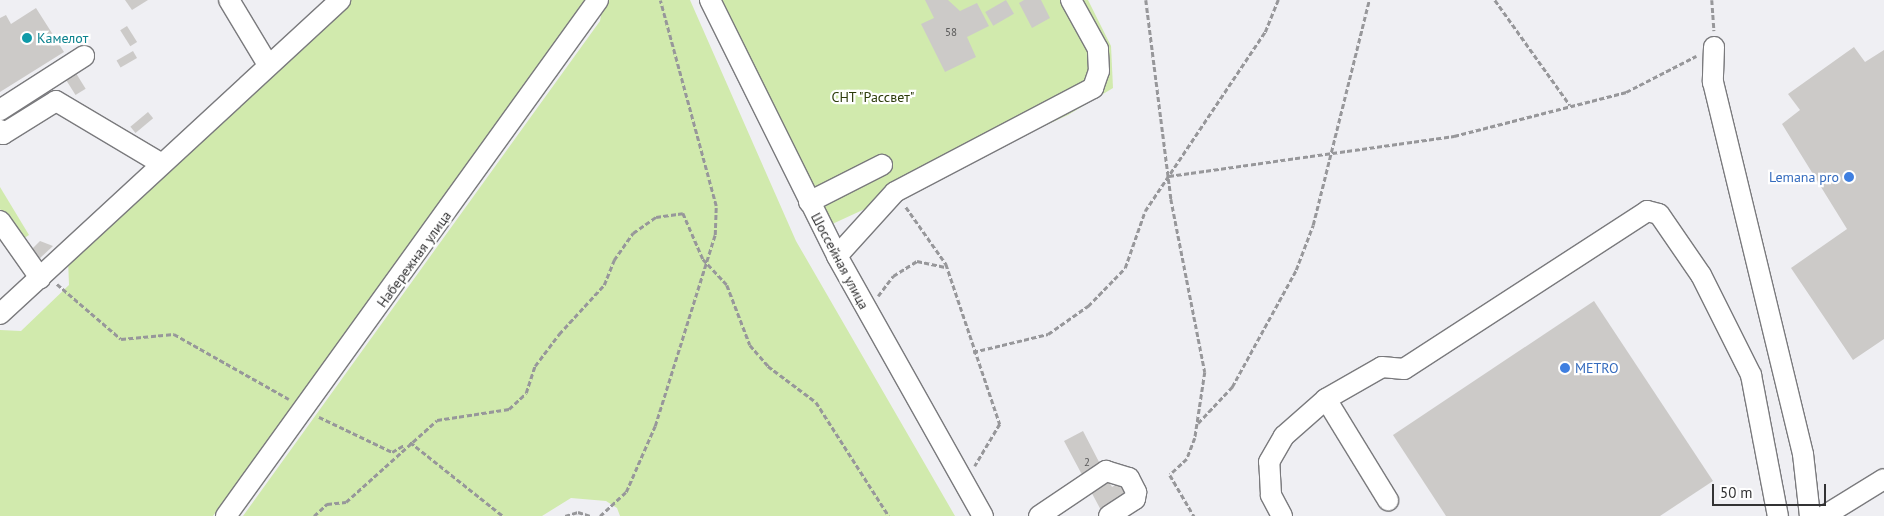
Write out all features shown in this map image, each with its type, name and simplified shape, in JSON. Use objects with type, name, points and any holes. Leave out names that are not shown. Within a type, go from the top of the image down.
[{"type":"street","points":[[229,0],[268,65]]},
{"type":"street","points":[[0,314],[340,0]]},
{"type":"street","name":"Набережная улица","points":[[226,516],[598,0]]},
{"type":"street","name":"Шоссейная улица","points":[[710,0],[837,256],[964,484],[984,516]]},
{"type":"street","points":[[837,256],[895,192],[1093,88],[1100,71],[1098,49],[1071,0]]},
{"type":"street","points":[[1714,47],[1713,82],[1803,454],[1810,516]]},
{"type":"street","points":[[0,110],[84,56]]},
{"type":"street","points":[[0,130],[3,134],[56,100],[162,164]]},
{"type":"street","points":[[809,202],[882,165]]},
{"type":"street","points":[[1282,516],[1271,495],[1269,462],[1284,436],[1326,399],[1382,367],[1404,369],[1647,211],[1659,214],[1701,275],[1751,376],[1778,516]]},
{"type":"street","points":[[0,221],[42,276]]},
{"type":"street","points":[[1326,399],[1388,500]]},
{"type":"street","points":[[1039,516],[1106,471],[1129,478],[1136,492],[1135,499],[1109,516]]},
{"type":"street","points":[[1824,516],[1884,479]]},
{"type":"path","points":[[600,516],[626,492],[655,426],[708,265],[716,206],[660,0]]},
{"type":"path","points":[[1146,0],[1169,176],[1205,372],[1198,424],[1187,459],[1170,475],[1194,516]]},
{"type":"path","points":[[974,352],[1048,334],[1088,306],[1125,268],[1145,212],[1265,32],[1278,0]]},
{"type":"path","points":[[1198,424],[1232,387],[1283,300],[1313,226],[1369,0]]},
{"type":"path","points":[[1495,0],[1570,105]]},
{"type":"path","points":[[1169,176],[1454,136],[1626,92],[1714,47],[1712,0]]},
{"type":"path","points":[[895,192],[946,267],[1000,424],[964,484]]},
{"type":"path","points":[[314,516],[327,504],[346,502],[410,442],[437,420],[509,409],[526,393],[535,366],[559,334],[604,286],[614,260],[633,233],[656,216],[683,213],[708,265],[727,285],[750,345],[768,366],[816,402],[889,516]]},
{"type":"path","points":[[866,310],[893,276],[916,261],[946,267]]},
{"type":"path","points":[[42,276],[121,339],[174,334],[304,408],[392,452],[410,442]]},
{"type":"path","points":[[410,442],[503,516]]},
{"type":"path","points":[[565,516],[578,512],[590,516]]},
{"type":"green space","points":[[349,0],[589,0],[513,111],[213,516],[0,516],[0,330],[21,331],[69,285],[68,259]]},
{"type":"green space","points":[[604,0],[690,0],[796,241],[955,516],[620,516],[617,508],[606,501],[571,498],[542,516],[243,516],[600,21]]},
{"type":"green space","name":"СНТ \"Рассвет\"","points":[[718,0],[1088,0],[1111,46],[1113,88],[1068,115],[828,226]]},
{"type":"green space","points":[[0,187],[29,235],[21,240],[0,209]]},
{"type":"building","points":[[125,0],[148,0],[132,10]]},
{"type":"building","points":[[925,0],[948,0],[960,11],[977,3],[989,26],[967,37],[976,57],[945,72],[921,24],[934,18]]},
{"type":"building","points":[[1006,0],[1014,14],[993,26],[985,12]]},
{"type":"building","points":[[1024,0],[1041,0],[1050,18],[1032,28],[1019,3]]},
{"type":"building","name":"Камелот","points":[[36,8],[64,52],[0,92],[0,18],[6,15],[11,24]]},
{"type":"building","points":[[127,26],[137,42],[130,46],[120,30]]},
{"type":"building","name":"Lemana pro","points":[[1854,47],[1865,62],[1884,50],[1884,339],[1853,360],[1791,268],[1847,229],[1782,124],[1800,110],[1788,94]]},
{"type":"building","points":[[133,51],[137,58],[121,67],[117,60]]},
{"type":"building","points":[[74,70],[86,89],[75,95],[64,76]]},
{"type":"building","points":[[148,112],[153,118],[136,133],[130,127]]},
{"type":"building","points":[[40,241],[53,246],[38,260],[30,251]]},
{"type":"building","name":"METRO","points":[[1594,301],[1713,481],[1660,516],[1446,516],[1393,435]]},
{"type":"building","points":[[1083,431],[1112,487],[1120,482],[1130,500],[1103,514],[1064,441]]},
{"type":"place","name":"Камелот","points":[[27,38]]},
{"type":"place","name":"Lemana pro","points":[[1849,177]]},
{"type":"place","name":"METRO","points":[[1565,368]]}]
